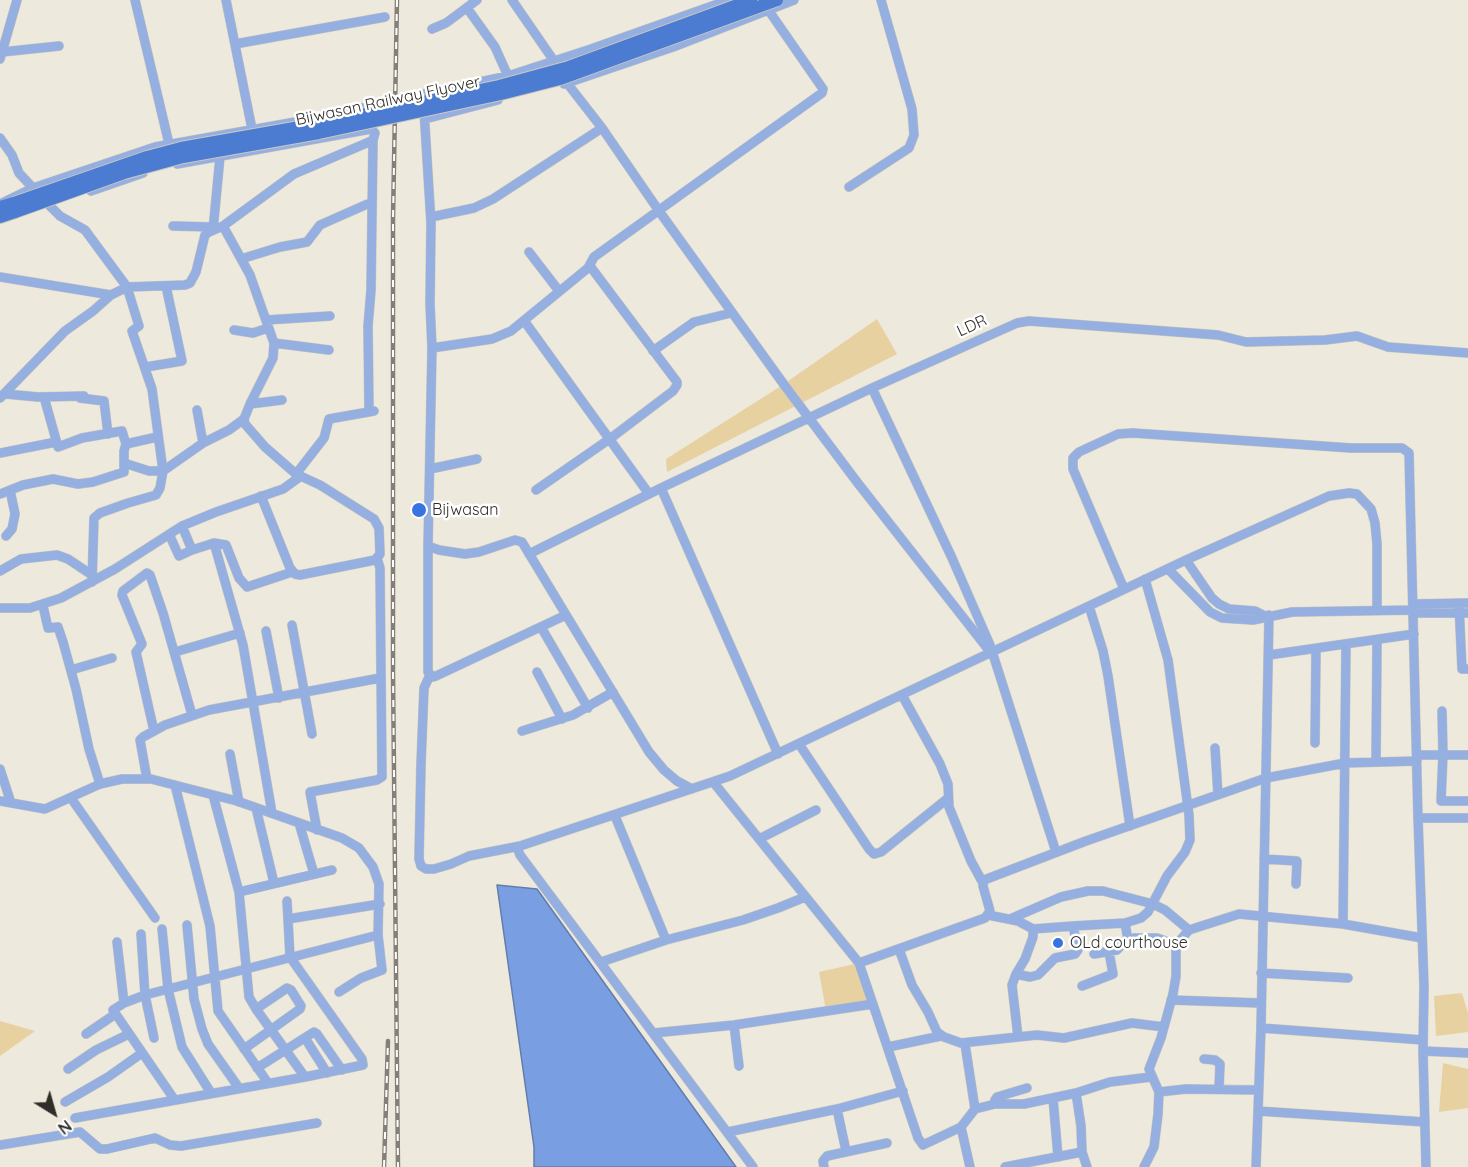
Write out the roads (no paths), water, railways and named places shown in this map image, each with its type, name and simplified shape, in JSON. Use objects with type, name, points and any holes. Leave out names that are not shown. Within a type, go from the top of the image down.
[{"type":"main road","name":"Bijwasan Railway Flyover","points":[[0,217],[14,207],[147,157],[181,148],[317,124],[499,86],[560,69],[751,0]]},
{"type":"main road","name":"Bijwasan Railway Flyover","points":[[0,206],[14,207],[183,157],[319,133],[560,79],[777,0]]},
{"type":"street","points":[[17,0],[1,55],[59,46]]},
{"type":"street","points":[[135,0],[173,165]]},
{"type":"street","points":[[226,0],[256,151]]},
{"type":"street","points":[[432,29],[446,23],[477,0]]},
{"type":"street","points":[[512,0],[554,61]]},
{"type":"street","points":[[729,0],[508,76],[423,94],[431,217],[432,348],[428,546],[428,668],[430,675],[424,688],[419,859],[421,866],[434,869],[469,856],[520,846],[714,783],[1145,579],[1329,496],[1350,492],[1357,494],[1371,509],[1375,523],[1377,610]]},
{"type":"street","points":[[424,119],[567,83],[635,61],[794,0]]},
{"type":"street","points":[[849,187],[909,148],[915,135],[912,109],[881,0]]},
{"type":"street","points":[[467,8],[495,46],[508,76]]},
{"type":"street","points":[[432,348],[492,339],[525,322],[590,266],[594,257],[823,92],[769,11]]},
{"type":"street","points":[[235,44],[385,17]]},
{"type":"street","points":[[567,83],[602,128],[731,312],[898,535],[991,653]]},
{"type":"street","points":[[0,206],[5,200],[33,188],[129,155],[169,144],[378,106],[373,135],[371,290],[368,326],[371,412],[328,419],[324,438],[298,475],[283,489],[182,526],[43,606],[0,608]]},
{"type":"street","points":[[431,217],[474,208],[493,199],[602,128]]},
{"type":"street","points":[[0,217],[4,219],[173,165],[373,135]]},
{"type":"street","points":[[3,396],[41,354],[111,295],[127,287],[181,286],[190,283],[196,272],[205,236],[216,227],[294,174],[373,135]]},
{"type":"street","points":[[0,138],[12,155],[19,173],[33,188]]},
{"type":"street","points":[[124,463],[149,471],[163,471],[203,443],[229,430],[244,419],[273,358],[274,343],[252,282],[241,259],[216,227],[220,157]]},
{"type":"street","points":[[241,259],[307,242],[320,225],[372,202]]},
{"type":"street","points":[[49,205],[60,216],[85,230],[127,287],[139,326],[132,331],[142,362],[146,367],[155,404],[157,437],[163,471],[160,488],[156,495],[100,513],[94,518],[92,578]]},
{"type":"street","points":[[173,226],[216,227]]},
{"type":"street","points":[[529,252],[559,291]]},
{"type":"street","points":[[536,490],[611,438],[676,388],[677,382],[590,266]]},
{"type":"street","points":[[0,277],[111,295]]},
{"type":"street","points":[[146,367],[182,361],[166,286]]},
{"type":"street","points":[[653,351],[694,322],[731,312]]},
{"type":"street","points":[[234,330],[253,333],[267,324],[330,316]]},
{"type":"street","name":"LDR","points":[[529,554],[661,488],[1013,324],[1029,321],[1218,335],[1253,342],[1357,336],[1388,347],[1468,354]]},
{"type":"street","points":[[525,322],[650,494]]},
{"type":"street","points":[[274,343],[329,350]]},
{"type":"street","points":[[873,388],[957,568],[990,645],[1056,852]]},
{"type":"street","points":[[3,396],[81,397],[81,399],[104,401],[108,434]]},
{"type":"street","points":[[0,494],[23,485],[53,479],[78,484],[93,482],[124,472],[126,444],[122,431],[82,438],[61,448],[58,447],[45,398]]},
{"type":"street","points":[[250,404],[282,400]]},
{"type":"street","points":[[197,410],[203,443]]},
{"type":"street","points":[[169,534],[179,556],[192,549],[214,543],[226,545],[239,578],[247,587],[292,572],[300,575],[375,560],[380,554],[379,528],[374,519],[320,485],[298,475],[265,447],[245,424],[244,419]]},
{"type":"street","points":[[1124,589],[1072,464],[1079,452],[1118,434],[1133,433],[1406,449],[1409,453],[1411,461],[1426,1167]]},
{"type":"street","points":[[126,444],[157,437]]},
{"type":"street","points":[[0,453],[56,442]]},
{"type":"street","points":[[429,469],[477,459]]},
{"type":"street","points":[[661,488],[778,754]]},
{"type":"street","points":[[6,536],[12,529],[15,514],[10,490]]},
{"type":"street","points":[[261,496],[292,572]]},
{"type":"street","points":[[182,526],[192,549]]},
{"type":"street","points":[[428,546],[465,554],[519,540],[655,759],[677,781],[692,789]]},
{"type":"street","points":[[214,543],[240,633],[272,813]]},
{"type":"street","points":[[0,572],[21,559],[57,555],[68,559],[92,578]]},
{"type":"street","points":[[317,830],[310,792],[377,780],[382,777],[380,568],[377,558]]},
{"type":"street","points":[[1186,560],[1212,598],[1219,604],[1229,609],[1255,611],[1267,616]]},
{"type":"street","points":[[1168,569],[1218,617],[1253,620],[1292,612],[1463,608],[1462,669],[1468,669]]},
{"type":"street","points":[[154,731],[136,652],[142,644],[122,595],[123,591],[147,573],[150,574],[156,592],[192,715]]},
{"type":"street","points":[[859,963],[988,915],[1010,919],[1033,929],[1125,923],[1146,915],[1167,876],[1188,845],[1189,815],[1168,660],[1145,579]]},
{"type":"street","points":[[43,606],[48,628],[57,627],[59,629],[100,784]]},
{"type":"street","points":[[1089,606],[1108,676],[1130,826]]},
{"type":"street","points":[[430,675],[436,676],[566,615]]},
{"type":"street","points":[[1256,1167],[1269,655],[1267,616]]},
{"type":"street","points":[[292,625],[312,734]]},
{"type":"street","points":[[541,627],[588,708]]},
{"type":"street","points":[[266,631],[279,698]]},
{"type":"street","points":[[175,652],[240,633]]},
{"type":"street","points":[[1269,655],[1414,634]]},
{"type":"street","points":[[1376,762],[1377,640]]},
{"type":"street","points":[[1343,924],[1346,644]]},
{"type":"street","points":[[1315,743],[1316,649]]},
{"type":"street","points":[[71,670],[112,658]]},
{"type":"street","points":[[537,672],[562,719]]},
{"type":"street","points":[[147,778],[140,740],[154,731],[192,715],[381,678]]},
{"type":"street","points":[[522,731],[562,719],[588,708],[613,692]]},
{"type":"street","points":[[902,694],[940,764],[948,784],[947,799],[970,861],[983,883],[990,906],[988,915]]},
{"type":"street","points":[[1442,711],[1441,801],[1468,801]]},
{"type":"street","points":[[799,744],[874,854],[881,852],[947,799]]},
{"type":"street","points":[[1215,748],[1218,795]]},
{"type":"street","points":[[230,754],[239,802]]},
{"type":"street","points":[[983,883],[987,879],[1056,852],[1266,778],[1345,763],[1376,762],[1443,754],[1468,755]]},
{"type":"street","points":[[0,769],[11,803]]},
{"type":"street","points":[[0,801],[45,809],[100,784],[122,779],[147,778],[239,802],[342,838],[359,848],[379,879],[378,935],[382,970],[361,978],[339,992]]},
{"type":"street","points":[[714,783],[859,963],[918,1138],[923,1144],[961,1127],[975,1108],[994,1104],[1024,1104],[1076,1093],[1110,1082],[1151,1077]]},
{"type":"street","points":[[175,785],[210,926],[218,1011],[268,1083]]},
{"type":"street","points":[[213,795],[239,892],[249,997],[305,1077]]},
{"type":"street","points":[[70,798],[155,918]]},
{"type":"street","points":[[256,808],[274,883]]},
{"type":"street","points":[[759,839],[816,810]]},
{"type":"street","points":[[615,816],[666,940]]},
{"type":"street","points":[[1418,818],[1468,818]]},
{"type":"street","points":[[299,823],[314,874]]},
{"type":"street","points":[[520,846],[518,850],[520,855],[753,1167]]},
{"type":"street","points":[[1264,859],[1297,861],[1296,884]]},
{"type":"street","points":[[239,892],[332,870]]},
{"type":"street","points":[[1010,919],[1061,897],[1088,891],[1103,891],[1153,904],[1165,910],[1189,930]]},
{"type":"street","points":[[601,962],[666,940],[743,920],[805,897]]},
{"type":"street","points":[[75,1118],[361,1066],[363,1061],[290,957],[287,901]]},
{"type":"street","points":[[288,919],[380,904]]},
{"type":"street","points":[[1144,1167],[1155,1140],[1159,1092],[1151,1077],[1150,1065],[1164,1028],[1171,1000],[1176,976],[1176,945],[1189,930],[1233,915],[1262,915],[1343,924],[1422,938]]},
{"type":"street","points":[[1125,923],[1128,940]]},
{"type":"street","points":[[187,925],[198,1017],[205,1036],[239,1088]]},
{"type":"street","points":[[1016,974],[1030,977],[1038,975],[1055,958],[1075,954],[1078,950],[1074,926]]},
{"type":"street","points":[[162,929],[168,989],[182,1047],[211,1093]]},
{"type":"street","points":[[1018,1037],[1012,985],[1025,959],[1033,937],[1033,929]]},
{"type":"street","points":[[141,934],[146,995],[154,1038]]},
{"type":"street","points":[[174,1099],[112,1012],[114,1009],[146,995],[378,935]]},
{"type":"street","points":[[1094,954],[1117,950],[1128,940],[1157,938],[1176,945]]},
{"type":"street","points":[[117,942],[124,1003]]},
{"type":"street","points":[[899,949],[912,985],[934,1026],[942,1036]]},
{"type":"street","points":[[1082,986],[1113,974],[1109,952]]},
{"type":"street","points":[[1261,973],[1348,978]]},
{"type":"street","points":[[244,1049],[301,1008],[291,990],[287,988],[256,1009]]},
{"type":"street","points":[[1171,1000],[1260,1003]]},
{"type":"street","points":[[654,1033],[734,1025],[873,1004]]},
{"type":"street","points":[[86,1034],[114,1015]]},
{"type":"street","points":[[888,1047],[942,1036],[965,1044],[1037,1035],[1064,1038],[1091,1031],[1123,1027],[1132,1023],[1164,1028]]},
{"type":"street","points":[[734,1025],[739,1065]]},
{"type":"street","points":[[1261,1028],[1423,1040]]},
{"type":"street","points":[[258,1068],[316,1033],[342,1070]]},
{"type":"street","points":[[68,1069],[96,1050],[129,1034]]},
{"type":"street","points":[[305,1038],[327,1073]]},
{"type":"street","points":[[965,1044],[975,1108]]},
{"type":"street","points":[[1423,1051],[1468,1053]]},
{"type":"street","points":[[65,1102],[108,1077],[142,1053]]},
{"type":"street","points":[[1204,1059],[1215,1060],[1220,1064],[1219,1089]]},
{"type":"street","points":[[994,1104],[997,1097],[1027,1088]]},
{"type":"street","points":[[1159,1092],[1186,1089],[1258,1090]]},
{"type":"street","points":[[728,1132],[837,1109],[903,1091]]},
{"type":"street","points":[[1076,1093],[1082,1152],[1087,1167]]},
{"type":"street","points":[[1053,1098],[1058,1157]]},
{"type":"street","points":[[837,1109],[846,1151]]},
{"type":"street","points":[[1258,1111],[1425,1122]]},
{"type":"street","points":[[0,1145],[80,1132],[100,1149],[155,1138],[170,1145],[181,1146],[317,1123]]},
{"type":"street","points":[[961,1127],[970,1167]]},
{"type":"street","points":[[824,1167],[824,1157],[887,1143]]},
{"type":"street","points":[[1005,1167],[1082,1152]]},
{"type":"water","points":[[497,885],[537,889],[736,1167],[534,1167],[534,1147]]},
{"type":"railway","points":[[397,0],[393,219],[393,673],[398,1167]]},
{"type":"railway","points":[[384,1167],[388,1041]]},
{"type":"place","name":"Bijwasan","points":[[419,510]]},
{"type":"place","name":"OLd courthouse","points":[[1058,943]]}]
